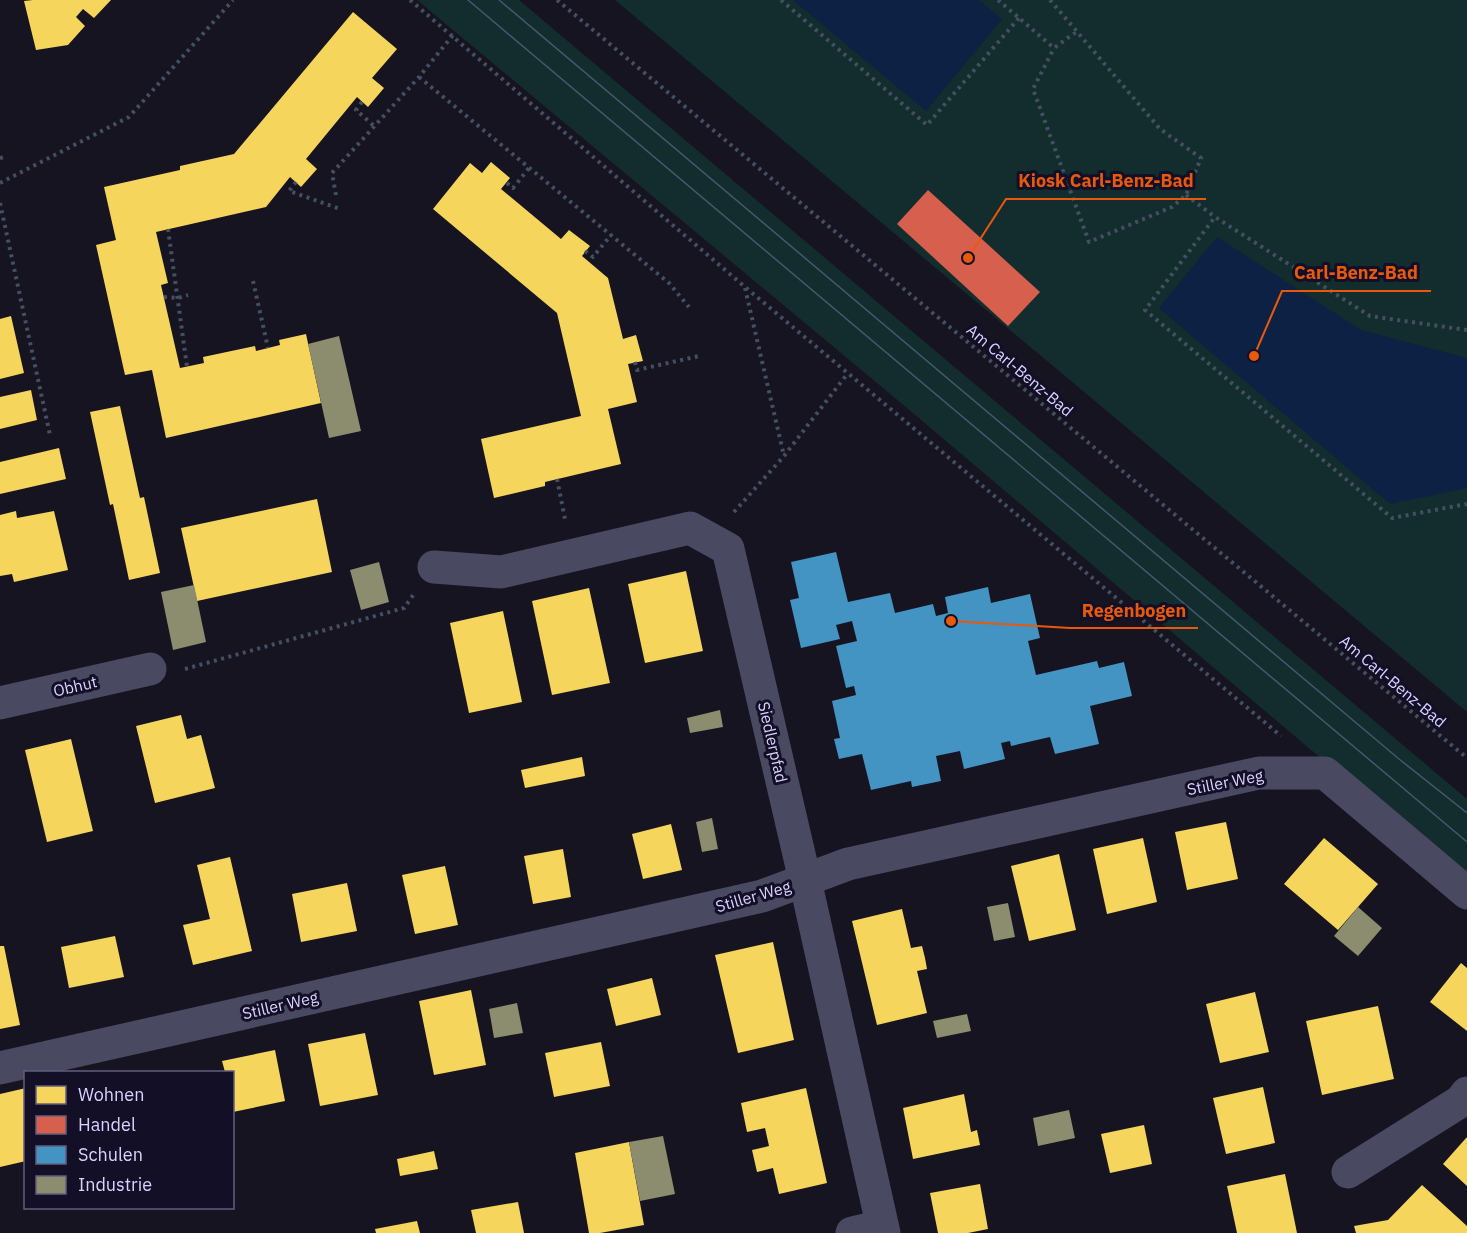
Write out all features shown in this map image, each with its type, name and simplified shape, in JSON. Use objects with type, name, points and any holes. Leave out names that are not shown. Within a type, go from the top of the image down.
[{"type":"street","name":"Siedlerpfad","points":[[434,567],[501,572],[690,528],[728,549],[805,880],[873,1231]]},
{"type":"street","name":"Obhut","points":[[0,703],[150,669]]},
{"type":"street","name":"Stiller Weg","points":[[0,1068],[762,896],[848,864],[1259,773],[1325,773]]},
{"type":"street","points":[[1325,773],[1467,893]]},
{"type":"street","points":[[1348,1172],[1461,1101],[1467,1093]]},
{"type":"path","points":[[0,183],[129,117],[233,0]]},
{"type":"path","points":[[410,0],[745,287],[1325,773]]},
{"type":"path","name":"Am Carl-Benz-Bad","points":[[557,0],[1467,758]]},
{"type":"path","points":[[781,0],[927,125],[1018,18]]},
{"type":"path","points":[[998,0],[1054,48]]},
{"type":"path","points":[[1050,0],[1160,129],[1201,158],[1186,195],[1172,207],[1089,242],[1033,89],[1054,48],[1076,32]]},
{"type":"path","points":[[336,195],[332,173],[419,77],[453,35]]},
{"type":"path","points":[[419,77],[669,283],[688,307]]},
{"type":"path","points":[[362,102],[356,110],[374,126]]},
{"type":"path","points":[[507,183],[513,188],[529,168]]},
{"type":"path","points":[[296,182],[289,191],[339,209]]},
{"type":"path","points":[[1186,195],[1215,217],[1370,316],[1467,330]]},
{"type":"path","points":[[0,203],[50,435]]},
{"type":"path","points":[[1215,217],[1145,310],[1392,518],[1467,504]]},
{"type":"path","points":[[168,229],[187,367]]},
{"type":"path","points":[[585,251],[593,257],[611,235]]},
{"type":"path","points":[[253,281],[268,348]]},
{"type":"path","points":[[745,287],[784,456]]},
{"type":"path","points":[[164,297],[178,298],[188,295]]},
{"type":"path","points":[[635,362],[637,370],[699,356]]},
{"type":"path","points":[[733,513],[784,456],[848,373]]},
{"type":"path","points":[[150,669],[168,674],[404,608],[434,567]]},
{"type":"green space","points":[[417,0],[519,0],[1467,799],[1467,882],[901,403]]},
{"type":"green space","points":[[615,0],[1467,0],[1467,712]]},
{"type":"water","points":[[793,0],[979,0],[1002,19],[926,111]]},
{"type":"water","points":[[1217,237],[1361,330],[1467,358],[1467,488],[1390,504],[1159,308]]},
{"type":"building: Wohnen","points":[[111,0],[94,18],[83,9],[76,17],[85,26],[68,45],[36,50],[24,1]]},
{"type":"building: Wohnen","points":[[353,12],[397,49],[372,78],[384,88],[368,107],[357,97],[306,159],[317,169],[301,187],[290,177],[266,207],[156,232],[168,283],[161,285],[180,368],[204,363],[203,357],[255,346],[256,351],[280,345],[279,340],[306,334],[321,403],[166,438],[152,370],[125,375],[96,245],[116,240],[104,187],[180,170],[180,166],[234,154]]},
{"type":"building: Wohnen","points":[[491,162],[510,178],[501,189],[561,239],[569,230],[590,246],[582,256],[608,278],[623,339],[636,335],[643,361],[628,364],[637,402],[608,409],[621,464],[545,482],[545,486],[494,498],[481,439],[581,416],[557,313],[433,209],[470,163],[482,173]]},
{"type":"building: Wohnen","points":[[11,316],[24,373],[0,379],[0,319]]},
{"type":"building: Wohnen","points":[[31,390],[37,420],[0,429],[0,397]]},
{"type":"building: Wohnen","points":[[120,406],[140,498],[144,497],[160,573],[129,580],[90,412]]},
{"type":"building: Wohnen","points":[[59,448],[66,479],[0,494],[0,462]]},
{"type":"building: Wohnen","points":[[317,499],[332,572],[197,601],[181,528]]},
{"type":"building: Wohnen","points":[[16,511],[17,518],[54,511],[68,570],[14,582],[12,574],[0,576],[0,515]]},
{"type":"building: Wohnen","points":[[686,571],[703,651],[645,663],[628,584]]},
{"type":"building: Wohnen","points":[[589,588],[610,683],[552,695],[532,601]]},
{"type":"building: Wohnen","points":[[503,611],[522,702],[469,713],[450,623]]},
{"type":"building: Wohnen","points":[[181,715],[187,739],[201,735],[215,788],[155,803],[136,726]]},
{"type":"building: Wohnen","points":[[71,739],[93,831],[47,842],[25,750]]},
{"type":"building: Wohnen","points":[[582,757],[585,776],[525,788],[521,770]]},
{"type":"building: Wohnen","points":[[1226,822],[1238,879],[1187,890],[1175,832]]},
{"type":"building: Wohnen","points":[[671,824],[682,870],[643,879],[632,834]]},
{"type":"building: Wohnen","points":[[1143,838],[1157,902],[1107,914],[1093,849]]},
{"type":"building: Wohnen","points":[[1324,838],[1378,884],[1338,930],[1284,884]]},
{"type":"building: Wohnen","points":[[563,849],[571,897],[533,904],[524,856]]},
{"type":"building: Wohnen","points":[[1059,854],[1076,930],[1029,941],[1011,866]]},
{"type":"building: Wohnen","points":[[230,857],[252,951],[193,965],[183,925],[210,919],[197,865]]},
{"type":"building: Wohnen","points":[[445,866],[458,925],[415,934],[402,875]]},
{"type":"building: Wohnen","points":[[347,883],[357,931],[301,942],[292,894]]},
{"type":"building: Wohnen","points":[[902,909],[911,948],[922,946],[925,958],[927,969],[917,971],[927,1013],[877,1025],[852,921]]},
{"type":"building: Wohnen","points":[[115,936],[124,977],[69,988],[61,947]]},
{"type":"building: Wohnen","points":[[773,942],[794,1040],[738,1053],[715,955]]},
{"type":"building: Wohnen","points":[[0,946],[4,946],[20,1025],[0,1029]]},
{"type":"building: Wohnen","points":[[1461,963],[1467,968],[1467,1031],[1430,1002]]},
{"type":"building: Wohnen","points":[[652,978],[661,1015],[616,1026],[607,989]]},
{"type":"building: Wohnen","points":[[471,990],[486,1065],[434,1075],[419,1001]]},
{"type":"building: Wohnen","points":[[1255,992],[1269,1052],[1220,1063],[1206,1004]]},
{"type":"building: Wohnen","points":[[1378,1006],[1394,1079],[1322,1095],[1306,1021]]},
{"type":"building: Wohnen","points":[[365,1033],[378,1095],[320,1106],[308,1044]]},
{"type":"building: Wohnen","points":[[601,1042],[610,1086],[554,1097],[545,1053]]},
{"type":"building: Wohnen","points":[[275,1050],[285,1101],[234,1112],[234,1071],[225,1071],[222,1061]]},
{"type":"building: Wohnen","points":[[1263,1087],[1275,1143],[1226,1154],[1213,1098]]},
{"type":"building: Wohnen","points":[[24,1088],[24,1161],[0,1167],[0,1094]]},
{"type":"building: Wohnen","points":[[806,1088],[827,1183],[779,1194],[773,1168],[757,1172],[752,1150],[769,1146],[765,1128],[747,1132],[741,1103]]},
{"type":"building: Wohnen","points":[[964,1094],[971,1132],[977,1130],[980,1145],[913,1159],[903,1108]]},
{"type":"building: Wohnen","points":[[1144,1125],[1152,1164],[1110,1173],[1101,1134]]},
{"type":"building: Wohnen","points":[[1467,1137],[1467,1186],[1443,1164]]},
{"type":"building: Wohnen","points":[[629,1142],[644,1225],[589,1233],[575,1153]]},
{"type":"building: Wohnen","points":[[434,1151],[438,1169],[400,1176],[397,1159]]},
{"type":"building: Wohnen","points":[[1285,1174],[1297,1233],[1237,1233],[1227,1186]]},
{"type":"building: Wohnen","points":[[980,1184],[988,1229],[968,1233],[938,1233],[930,1193]]},
{"type":"building: Wohnen","points":[[1422,1185],[1467,1226],[1467,1233],[1356,1233],[1354,1226],[1388,1220]]},
{"type":"building: Wohnen","points":[[518,1202],[524,1233],[476,1233],[471,1210]]},
{"type":"building: Wohnen","points":[[417,1221],[420,1233],[376,1233],[375,1229]]},
{"type":"building: Handel","points":[[928,190],[1040,292],[1008,326],[897,224]]},
{"type":"building: Schulen","points":[[836,552],[848,602],[890,593],[895,613],[933,604],[936,616],[948,613],[945,597],[988,587],[991,603],[1030,594],[1040,638],[1028,641],[1036,675],[1097,661],[1099,668],[1124,662],[1132,696],[1090,706],[1099,744],[1055,754],[1050,737],[1011,746],[1010,741],[1001,743],[1005,759],[964,769],[960,751],[936,756],[941,781],[912,787],[911,781],[871,790],[862,754],[839,759],[834,739],[840,738],[832,701],[856,695],[854,686],[846,688],[836,646],[857,641],[852,621],[836,625],[840,639],[801,648],[790,600],[799,598],[791,562]]},
{"type":"building: Industrie","points":[[339,336],[361,431],[329,438],[308,344]]},
{"type":"building: Industrie","points":[[379,562],[389,602],[361,610],[350,570]]},
{"type":"building: Industrie","points":[[194,585],[206,642],[173,650],[161,592]]},
{"type":"building: Industrie","points":[[720,710],[723,727],[690,733],[687,718]]},
{"type":"building: Industrie","points":[[712,818],[718,849],[702,852],[696,822]]},
{"type":"building: Industrie","points":[[1008,903],[1015,937],[994,941],[987,907]]},
{"type":"building: Industrie","points":[[1358,907],[1382,928],[1358,956],[1334,936]]},
{"type":"building: Industrie","points":[[517,1003],[523,1033],[494,1038],[489,1009]]},
{"type":"building: Industrie","points":[[967,1014],[971,1031],[937,1038],[933,1021]]},
{"type":"building: Industrie","points":[[1069,1110],[1075,1138],[1038,1146],[1033,1118]]},
{"type":"building: Industrie","points":[[663,1136],[675,1194],[640,1201],[629,1142]]},
{"type":"tram line","points":[[468,0],[1467,842]]},
{"type":"tram line","points":[[499,0],[1399,759],[1467,813]]},
{"type":"place","name":"Kiosk Carl-Benz-Bad","points":[[968,258]]},
{"type":"place","name":"Carl-Benz-Bad","points":[[1254,356]]},
{"type":"place","name":"Regenbogen","points":[[951,621]]}]
